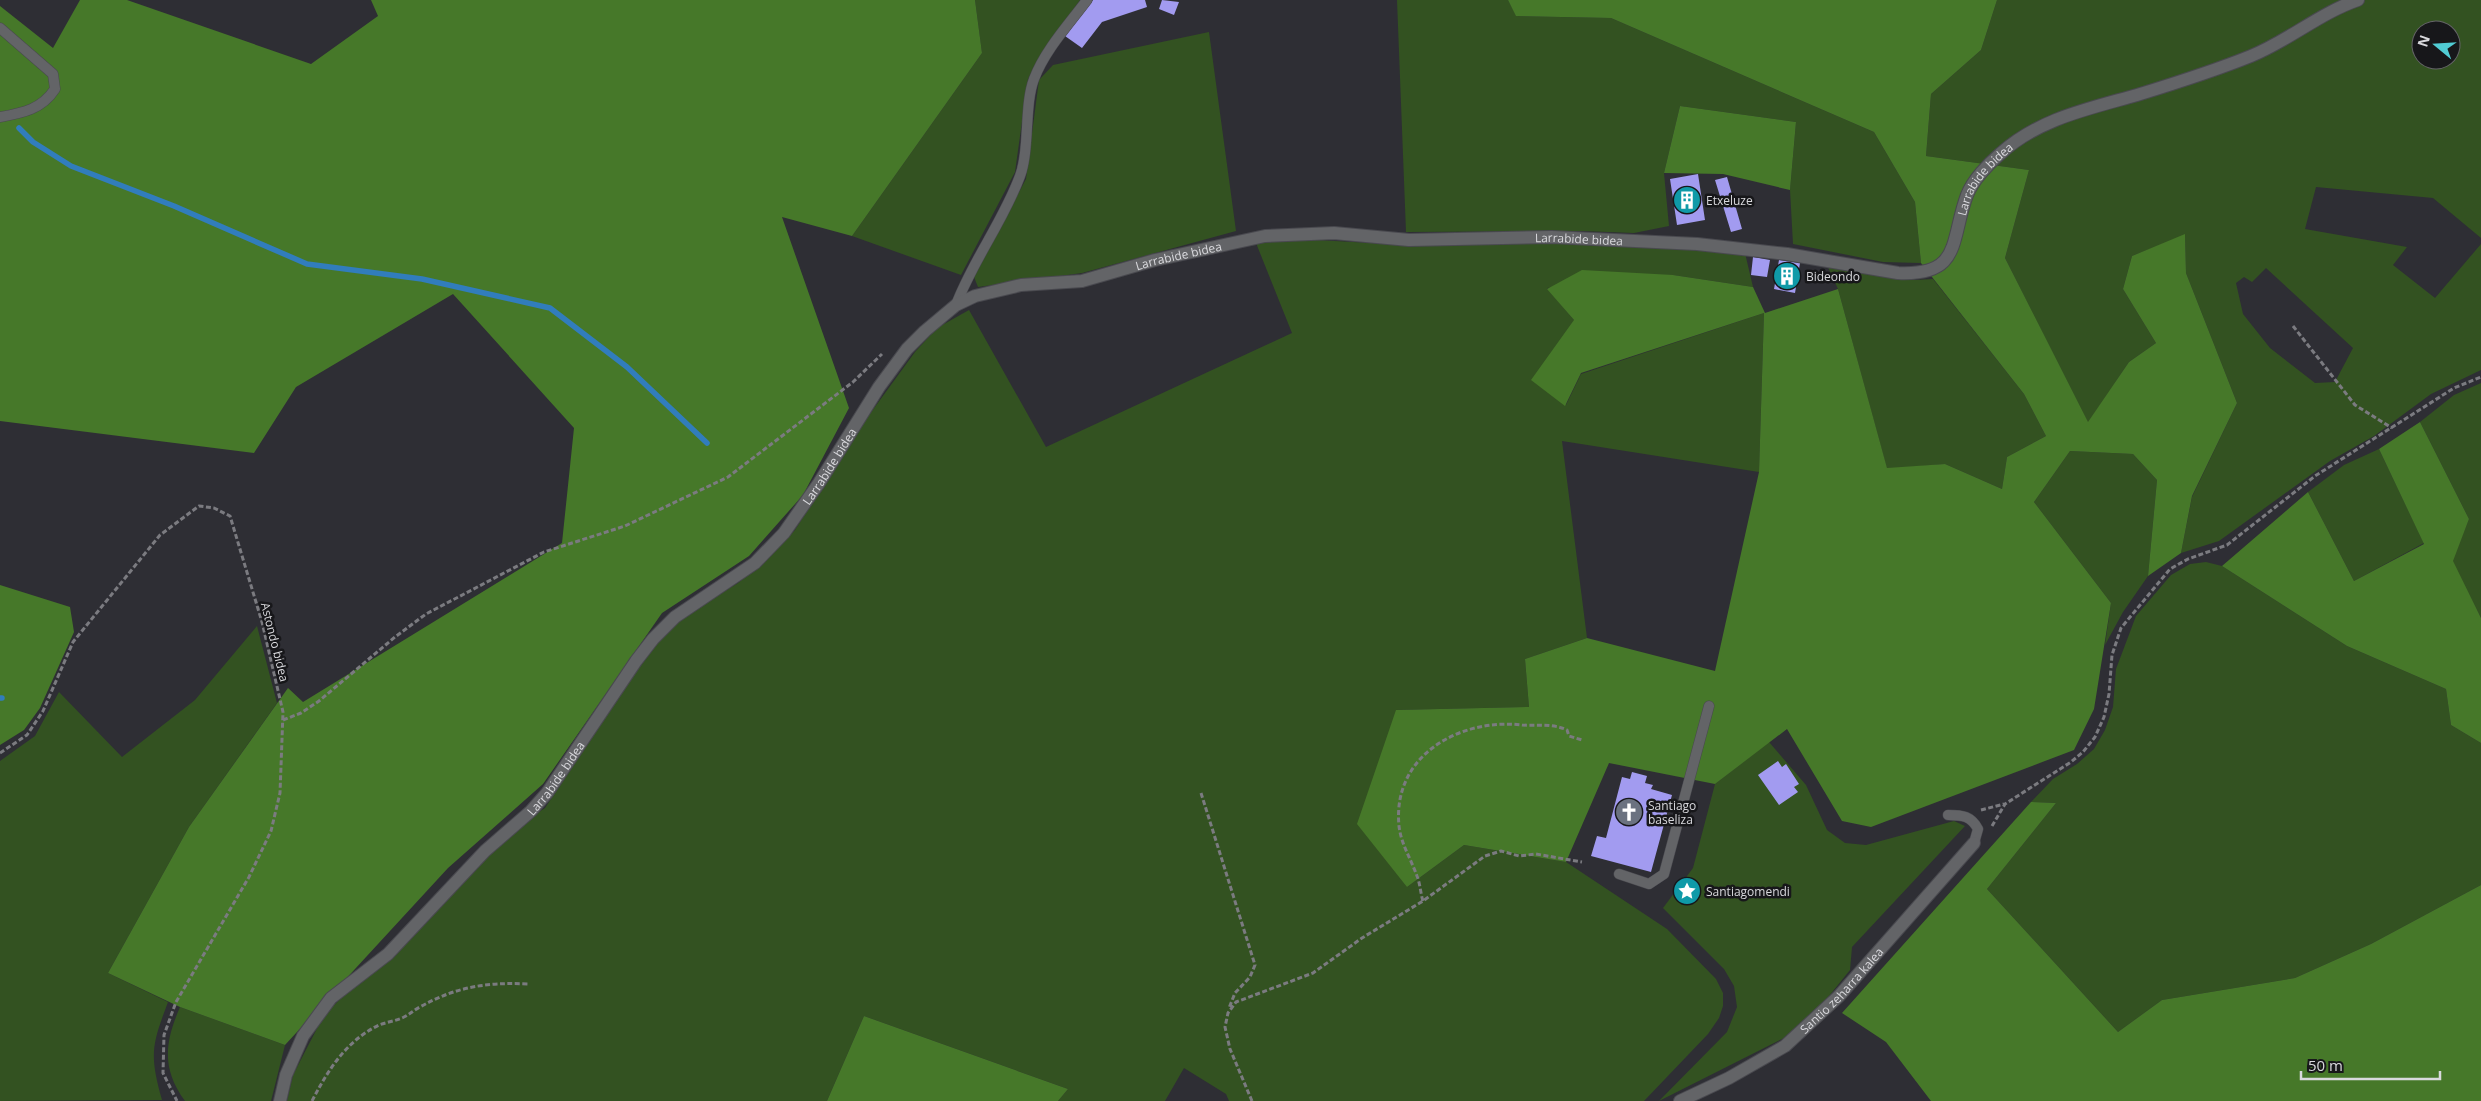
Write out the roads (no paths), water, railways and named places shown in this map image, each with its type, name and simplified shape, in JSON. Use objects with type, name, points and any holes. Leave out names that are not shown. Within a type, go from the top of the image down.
[{"type":"street","name":"Larrabide bidea","points":[[280,1101],[286,1075],[303,1036],[331,998],[388,954],[485,851],[531,811],[548,793],[636,661],[670,623],[700,599],[728,583],[754,563],[784,533],[819,483],[879,387],[907,349],[924,331],[956,305],[975,296],[1021,285],[1082,282],[1155,260],[1265,236],[1334,233],[1409,240],[1552,237],[1697,244],[1787,254],[1898,273],[1916,274],[1938,268],[1951,254],[1968,192],[1999,154],[2023,135],[2055,119],[2214,71],[2258,53],[2313,21],[2356,1]]},
{"type":"street","name":"Santio zeharra kalea","points":[[1680,1101],[1729,1078],[1785,1046],[1839,996],[1974,842]]},
{"type":"lane","points":[[956,305],[966,280],[1001,220],[1021,174],[1034,79],[1058,38],[1087,0]]},
{"type":"lane","points":[[0,28],[53,74],[55,89],[47,102],[34,109],[0,117]]},
{"type":"lane","points":[[1619,874],[1649,884],[1664,874],[1709,706]]},
{"type":"lane","points":[[1948,815],[1962,815],[1973,820],[1978,829],[1974,842]]},
{"type":"waterway","points":[[19,128],[33,142],[71,166],[174,206],[307,264],[422,279],[550,308],[627,367],[707,443]]},
{"type":"place","name":"Etxeluze","points":[[1687,200]]},
{"type":"place","name":"Bideondo","points":[[1787,276]]},
{"type":"place","name":"Santiago baseliza","points":[[1629,812]]},
{"type":"place","name":"Santiagomendi","points":[[1687,891]]}]
